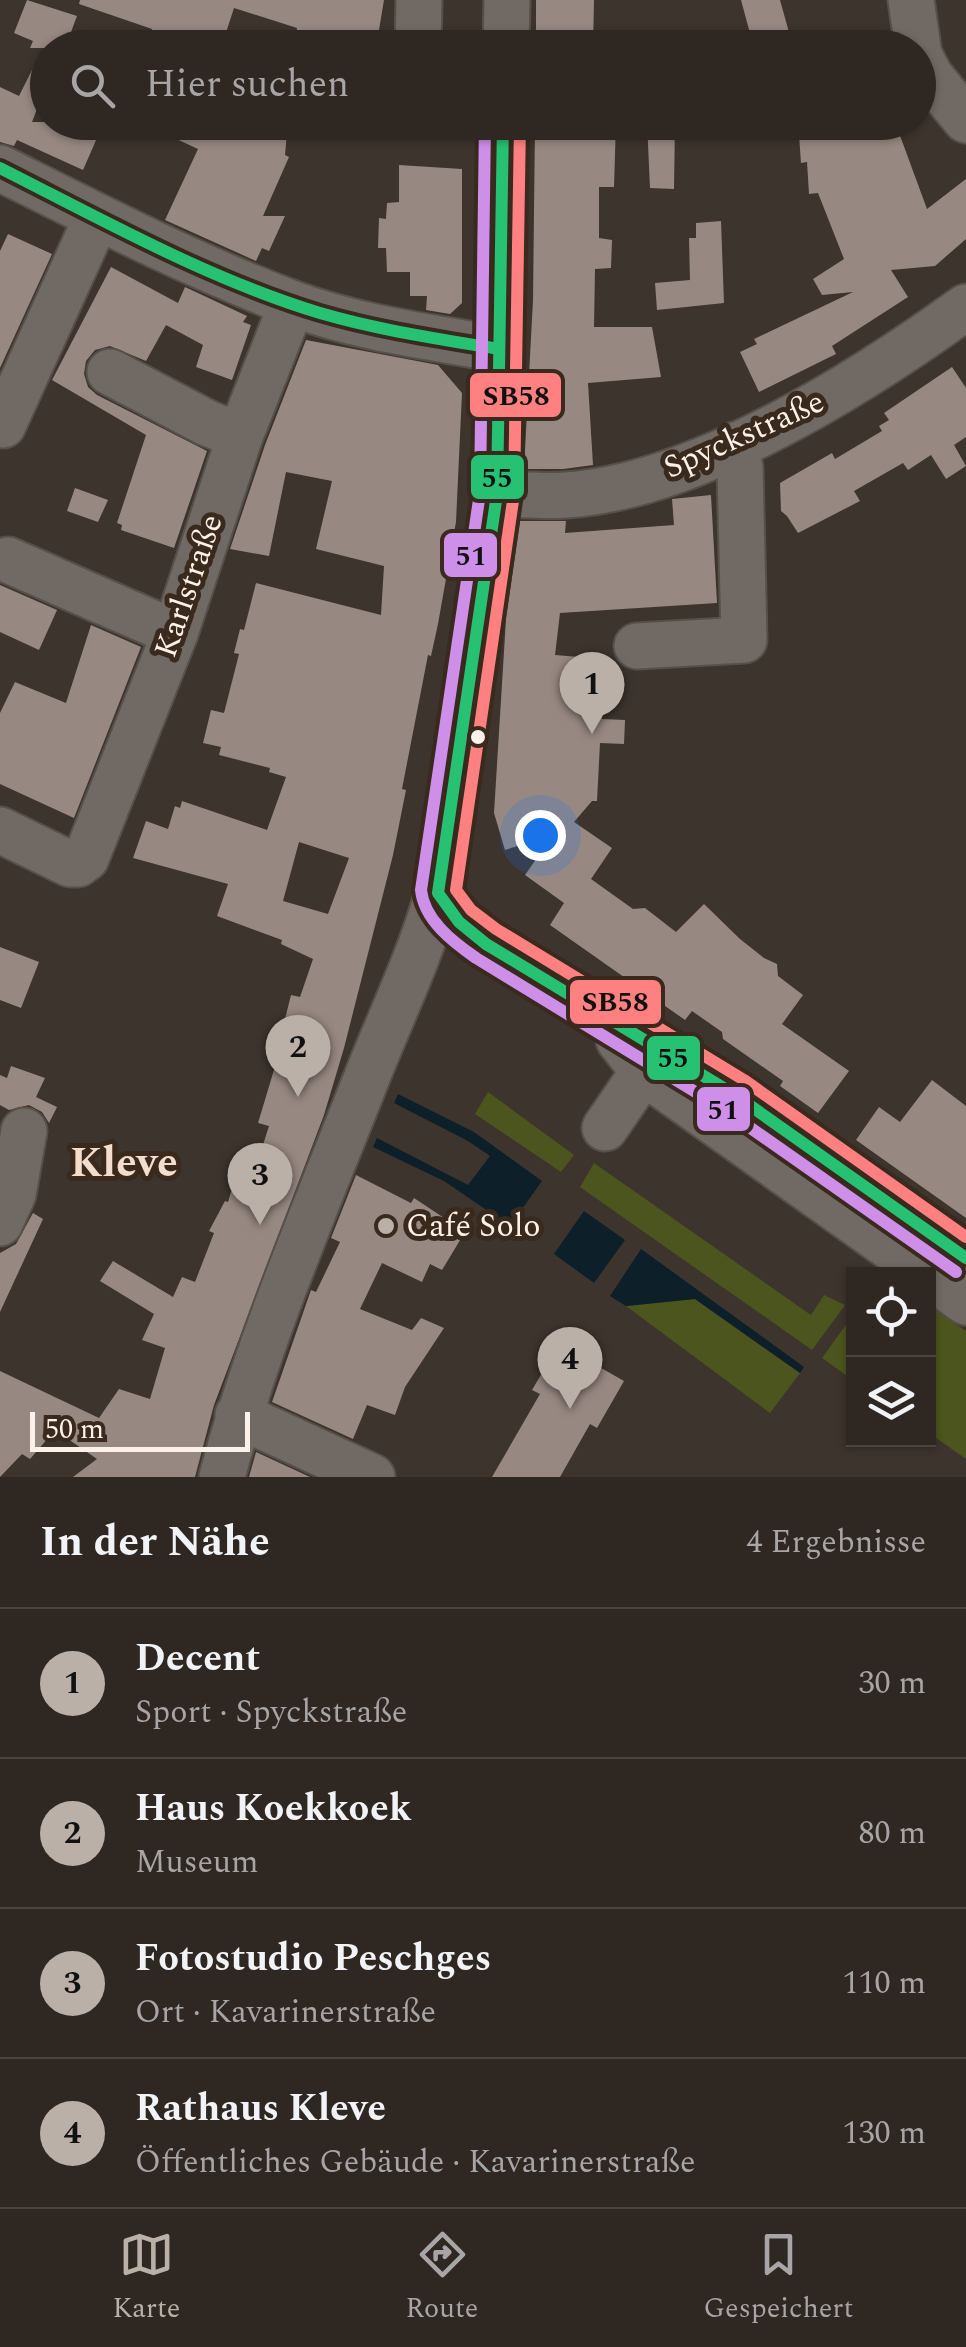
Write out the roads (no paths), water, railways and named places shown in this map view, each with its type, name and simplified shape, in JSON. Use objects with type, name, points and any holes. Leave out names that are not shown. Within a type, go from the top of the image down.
[{"type":"street","points":[[418,30],[419,0]]},
{"type":"street","points":[[506,30],[507,0]]},
{"type":"street","points":[[911,0],[915,30]]},
{"type":"street","points":[[936,83],[966,120]]},
{"type":"street","points":[[222,1477],[238,1415],[429,926],[438,894],[497,494],[503,140]]},
{"type":"street","points":[[0,168],[97,217],[292,304],[379,328],[499,349]]},
{"type":"street","points":[[3,425],[97,217]]},
{"type":"street","name":"Karlstraße","points":[[0,830],[70,864],[86,858],[94,845],[175,633],[240,436],[292,304]]},
{"type":"street","name":"Spyckstraße","points":[[497,494],[568,495],[631,484],[734,445],[874,372],[966,307]]},
{"type":"street","points":[[110,372],[240,436]]},
{"type":"street","points":[[638,646],[744,640],[740,468],[734,445]]},
{"type":"street","points":[[8,560],[175,633]]},
{"type":"street","points":[[438,894],[461,926],[594,1007],[663,1067],[892,1227],[966,1258]]},
{"type":"street","points":[[604,1128],[663,1067]]},
{"type":"street","points":[[0,1223],[14,1194],[24,1131]]},
{"type":"street","points":[[892,1227],[922,1267]]},
{"type":"street","points":[[936,1281],[966,1302]]},
{"type":"street","points":[[238,1415],[363,1474]]},
{"type":"water","points":[[398,1094],[474,1132],[542,1181],[510,1226],[444,1181],[373,1147],[377,1138],[468,1185],[490,1156],[394,1103]]},
{"type":"water","points":[[584,1211],[625,1240],[594,1283],[554,1254]]},
{"type":"water","points":[[641,1249],[804,1367],[800,1373],[695,1299],[626,1306],[610,1296]]},
{"type":"place","name":"Decent","points":[[592,734]]},
{"type":"place","name":"Haus Koekkoek","points":[[298,1097]]},
{"type":"place","name":"Fotostudio Peschges","points":[[260,1225]]},
{"type":"place","name":"Café Solo","points":[[386,1226]]},
{"type":"place","name":"Rathaus Kleve","points":[[570,1409]]},
{"type":"district","name":"Kleve","points":[[124,1163]]}]
